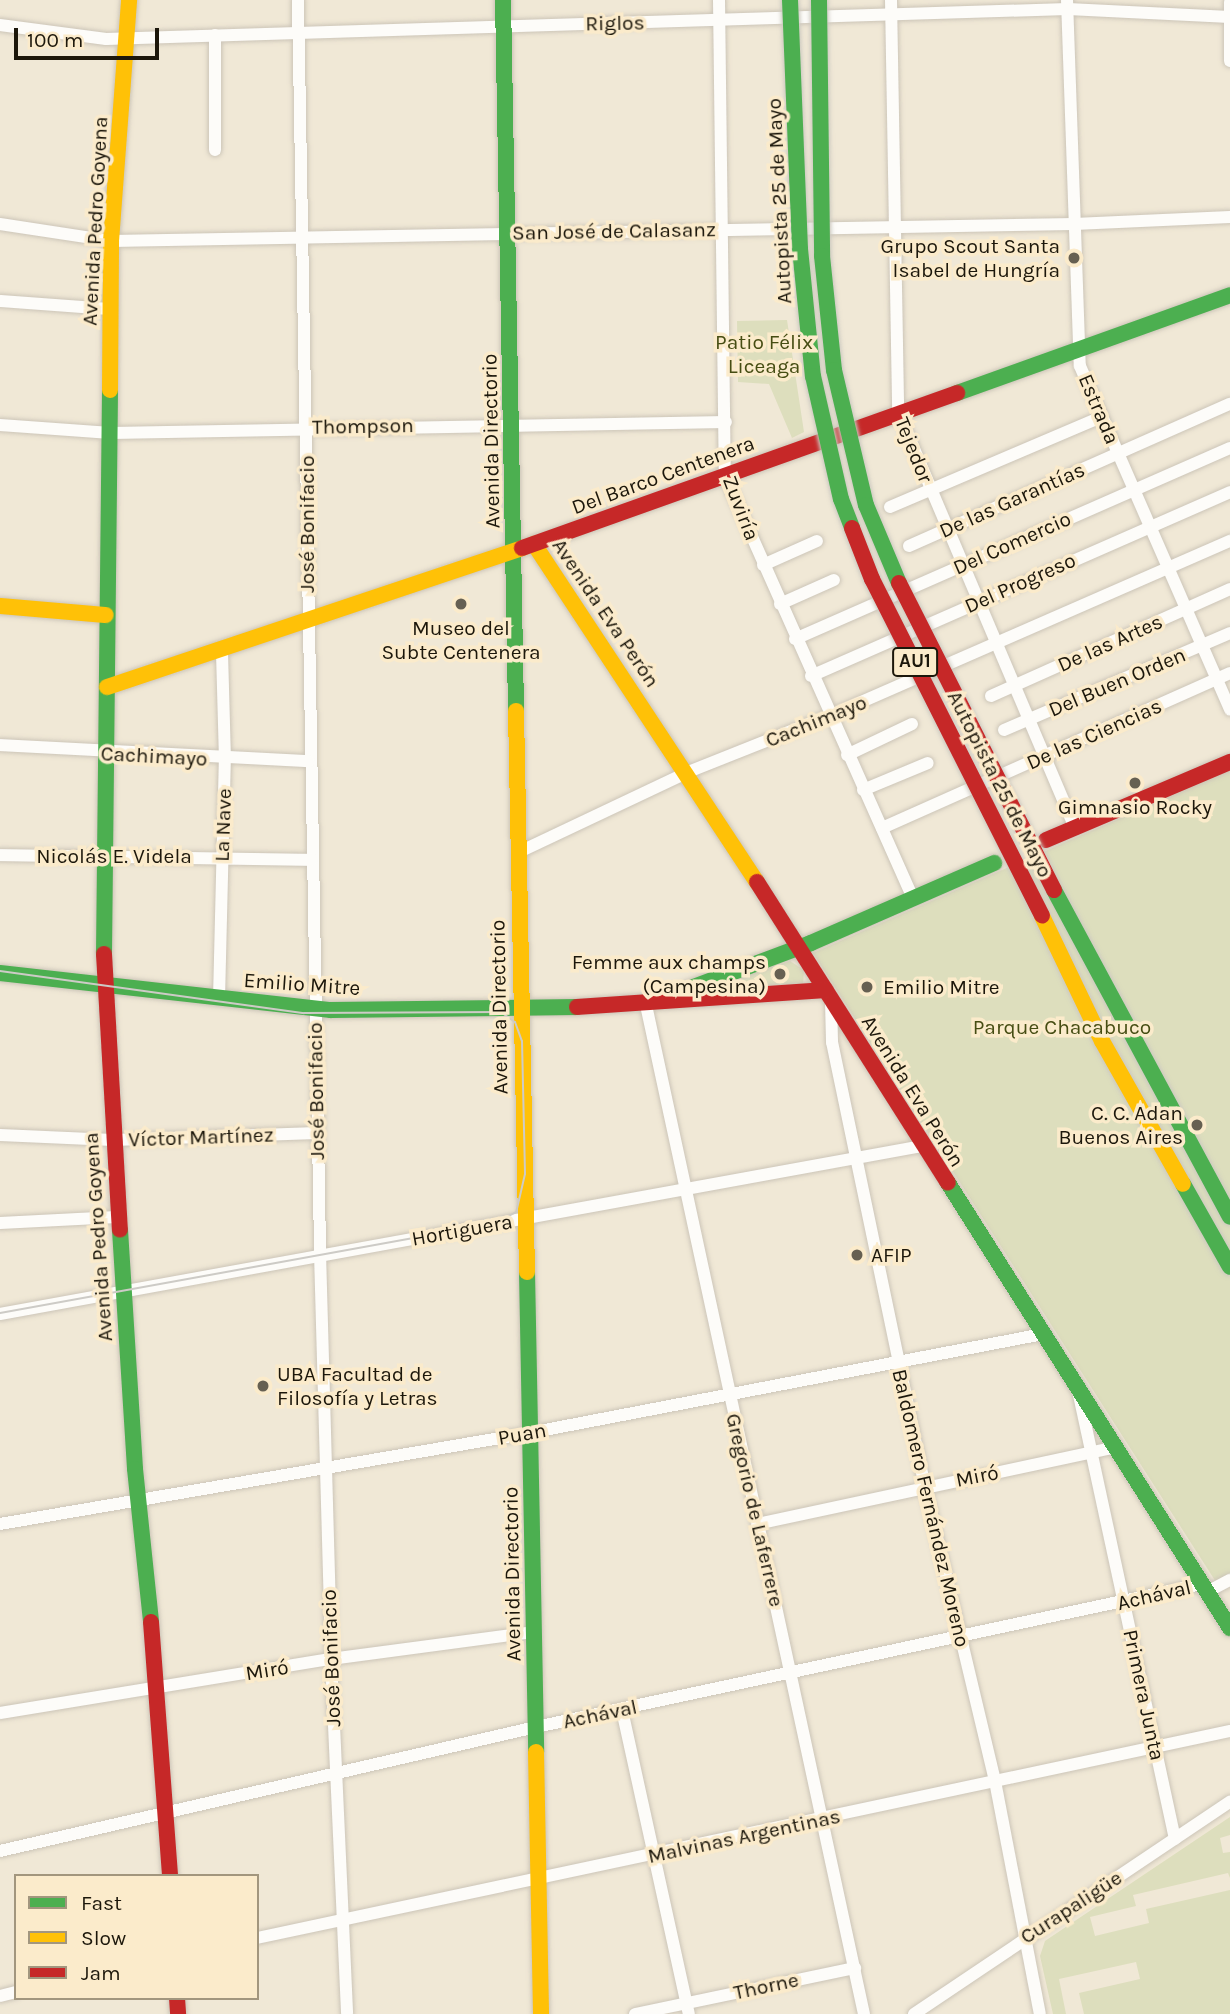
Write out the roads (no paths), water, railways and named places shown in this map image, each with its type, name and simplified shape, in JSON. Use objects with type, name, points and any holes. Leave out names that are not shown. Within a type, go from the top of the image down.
[{"type":"main road","name":"Avenida Pedro Goyena","points":[[129,0],[111,241],[111,439],[102,573],[106,594],[107,687],[104,986],[122,1293],[138,1497],[158,1688],[170,1874]]},
{"type":"main road","name":"Avenida Directorio","points":[[503,0],[519,852],[519,1007],[541,2014]]},
{"type":"main road","name":"Autopista 25 de Mayo","points":[[790,0],[801,261],[813,376],[841,499],[872,579],[990,809],[1102,1041],[1230,1267]]},
{"type":"main road","name":"Autopista 25 de Mayo","points":[[819,0],[821,256],[834,370],[866,505],[893,571],[1042,867],[1230,1217]]},
{"type":"main road","name":"Del Barco Centenera","points":[[107,687],[534,544],[898,411],[1230,295]]},
{"type":"main road","name":"Avenida Eva Perón","points":[[534,544],[688,772],[1230,1628]]},
{"type":"main road","points":[[0,606],[106,615]]},
{"type":"main road","points":[[1046,840],[1230,762]]},
{"type":"main road","name":"Emilio Mitre","points":[[646,1005],[798,949],[994,863]]},
{"type":"main road","name":"Emilio Mitre","points":[[0,973],[315,1009],[646,1005],[828,995]]},
{"type":"street","name":"José Bonifacio","points":[[298,0],[317,1133],[331,1659],[347,2014]]},
{"type":"street","name":"Zuviría","points":[[719,0],[725,476],[846,755],[913,899]]},
{"type":"street","name":"Tejedor","points":[[891,0],[898,411],[1075,827]]},
{"type":"street","points":[[1156,0],[1164,11]]},
{"type":"street","points":[[1230,2],[1230,61]]},
{"type":"street","name":"Riglos","points":[[0,25],[126,38],[299,31],[719,22],[1067,5],[1164,11],[1180,16],[1229,17]]},
{"type":"street","name":"Estrada","points":[[1067,5],[1080,366],[1230,710]]},
{"type":"street","points":[[215,35],[215,150]]},
{"type":"street","name":"San José de Calasanz","points":[[0,224],[111,241],[1074,224],[1230,217]]},
{"type":"street","points":[[0,301],[110,309]]},
{"type":"street","name":"De las Garantías","points":[[909,546],[1230,404]]},
{"type":"street","points":[[890,507],[1101,417]]},
{"type":"street","name":"Thompson","points":[[0,425],[111,439],[306,427],[726,422]]},
{"type":"street","name":"Del Comercio","points":[[795,639],[1230,448]]},
{"type":"street","name":"Del Progreso","points":[[811,676],[1230,492]]},
{"type":"street","points":[[763,565],[817,541]]},
{"type":"street","name":"Cachimayo","points":[[519,852],[688,772],[829,716],[1230,541]]},
{"type":"street","points":[[780,604],[834,580]]},
{"type":"street","name":"De las Artes","points":[[991,696],[1230,589]]},
{"type":"street","name":"Del Buen Orden","points":[[1003,730],[1230,633]]},
{"type":"street","name":"La Nave","points":[[219,999],[225,760],[222,650]]},
{"type":"street","name":"De las Ciencias","points":[[882,828],[1230,673]]},
{"type":"street","points":[[846,755],[912,724]]},
{"type":"street","name":"Cachimayo","points":[[0,745],[225,760],[309,761]]},
{"type":"street","points":[[863,790],[928,763]]},
{"type":"street","name":"Nicolás E. Videla","points":[[0,855],[312,860]]},
{"type":"street","name":"Baldomero Fernández Moreno","points":[[828,995],[832,1042],[898,1362],[995,1781],[1040,2014]]},
{"type":"street","name":"Gregorio de Laferrere","points":[[646,1005],[757,1524],[794,1673],[864,2014]]},
{"type":"street","name":"Víctor Martínez","points":[[0,1135],[113,1140],[317,1133]]},
{"type":"street","name":"Hortiguera","points":[[0,1314],[923,1146]]},
{"type":"street","points":[[0,1223],[117,1217]]},
{"type":"street","name":"Puan","points":[[0,1524],[138,1497],[529,1433],[1043,1334]]},
{"type":"street","name":"Primera Junta","points":[[1077,1387],[1175,1839]]},
{"type":"street","name":"Miró","points":[[757,1524],[1115,1447]]},
{"type":"street","name":"Achával","points":[[0,1851],[167,1815],[536,1727],[960,1635],[1204,1588],[1230,1580]]},
{"type":"street","name":"Miró","points":[[0,1713],[331,1659],[534,1633]]},
{"type":"street","points":[[622,1710],[687,2009]]},
{"type":"street","name":"Malvinas Argentinas","points":[[259,1938],[1230,1731]]},
{"type":"street","name":"Curapaligüe","points":[[914,2014],[1024,1937],[1230,1802]]},
{"type":"street","name":"Thorne","points":[[635,2014],[687,2009],[855,1968]]},
{"type":"tram line","points":[[0,971],[304,1013],[501,1012],[515,1022],[522,1041],[525,1174],[516,1212],[496,1223],[0,1313]]},
{"type":"place","name":"Grupo Scout Santa Isabel de Hungría","points":[[1074,258]]},
{"type":"place","name":"Museo del Subte Centenera","points":[[461,604]]},
{"type":"place","name":"Gimnasio Rocky","points":[[1135,783]]},
{"type":"place","name":"Femme aux champs (Campesina)","points":[[780,974]]},
{"type":"place","name":"Emilio Mitre","points":[[867,987]]},
{"type":"place","name":"C. C. Adan Buenos Aires","points":[[1197,1125]]},
{"type":"place","name":"AFIP","points":[[857,1255]]},
{"type":"place","name":"UBA Facultad de Filosofía y Letras","points":[[263,1386]]},
{"type":"park label","name":"Patio Félix Liceaga","points":[[764,354]]},
{"type":"park label","name":"Parque Chacabuco","points":[[1062,1027]]}]
